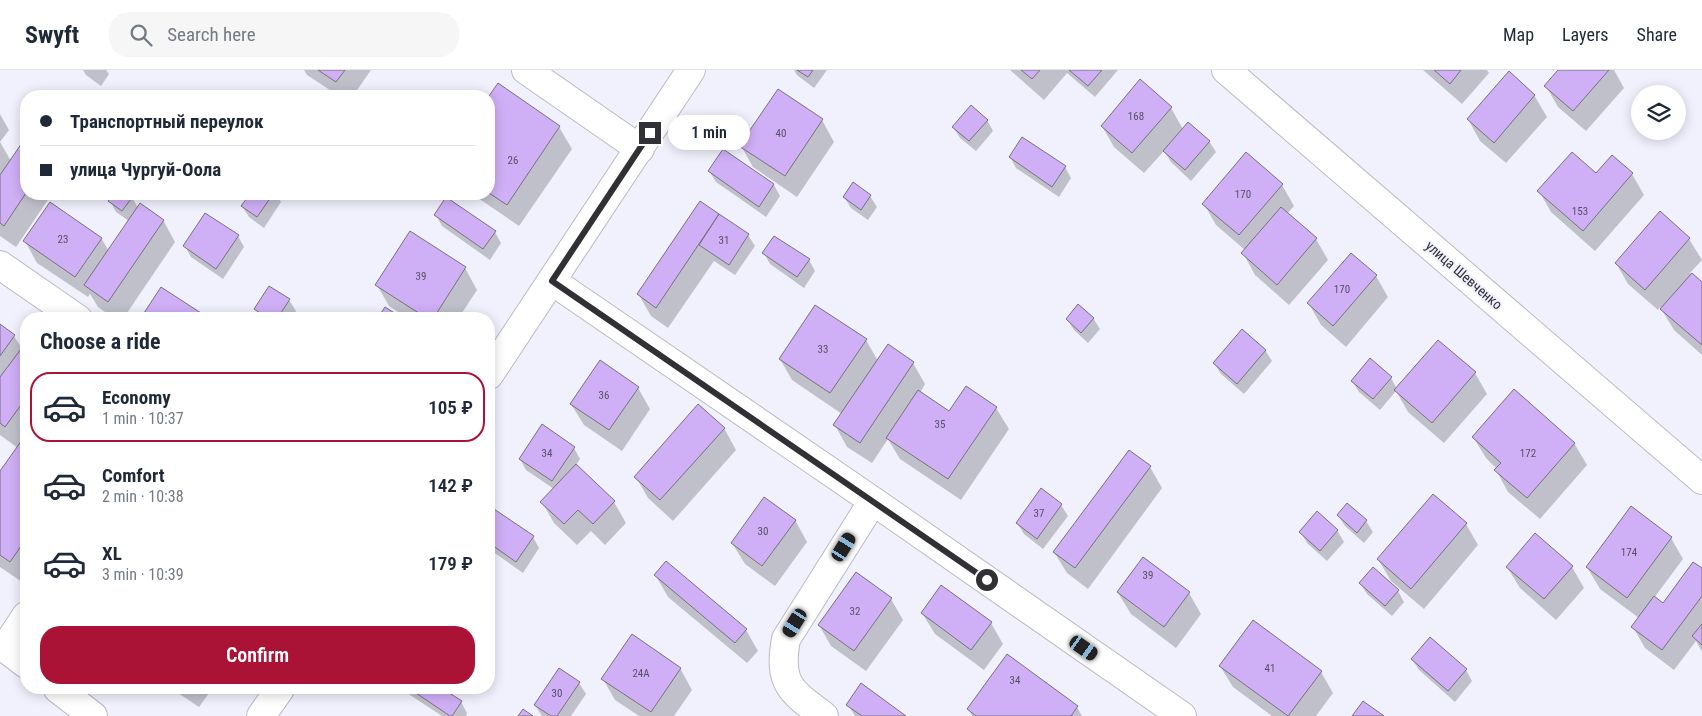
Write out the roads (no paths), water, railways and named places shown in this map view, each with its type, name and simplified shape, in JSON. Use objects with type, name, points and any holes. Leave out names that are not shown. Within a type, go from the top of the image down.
[{"type":"street","points":[[526,70],[640,149]]},
{"type":"street","points":[[495,366],[640,149],[690,70]]},
{"type":"street","name":"улица Шевченко","points":[[1226,70],[1702,480]]},
{"type":"street","points":[[0,265],[68,312]]},
{"type":"street","points":[[552,281],[1182,716]]},
{"type":"street","points":[[824,716],[800,699],[786,680],[782,659],[786,639],[873,501]]},
{"type":"street","points":[[20,624],[3,646],[20,659]]},
{"type":"street","points":[[64,694],[93,716]]},
{"type":"street","points":[[261,716],[276,694]]}]
